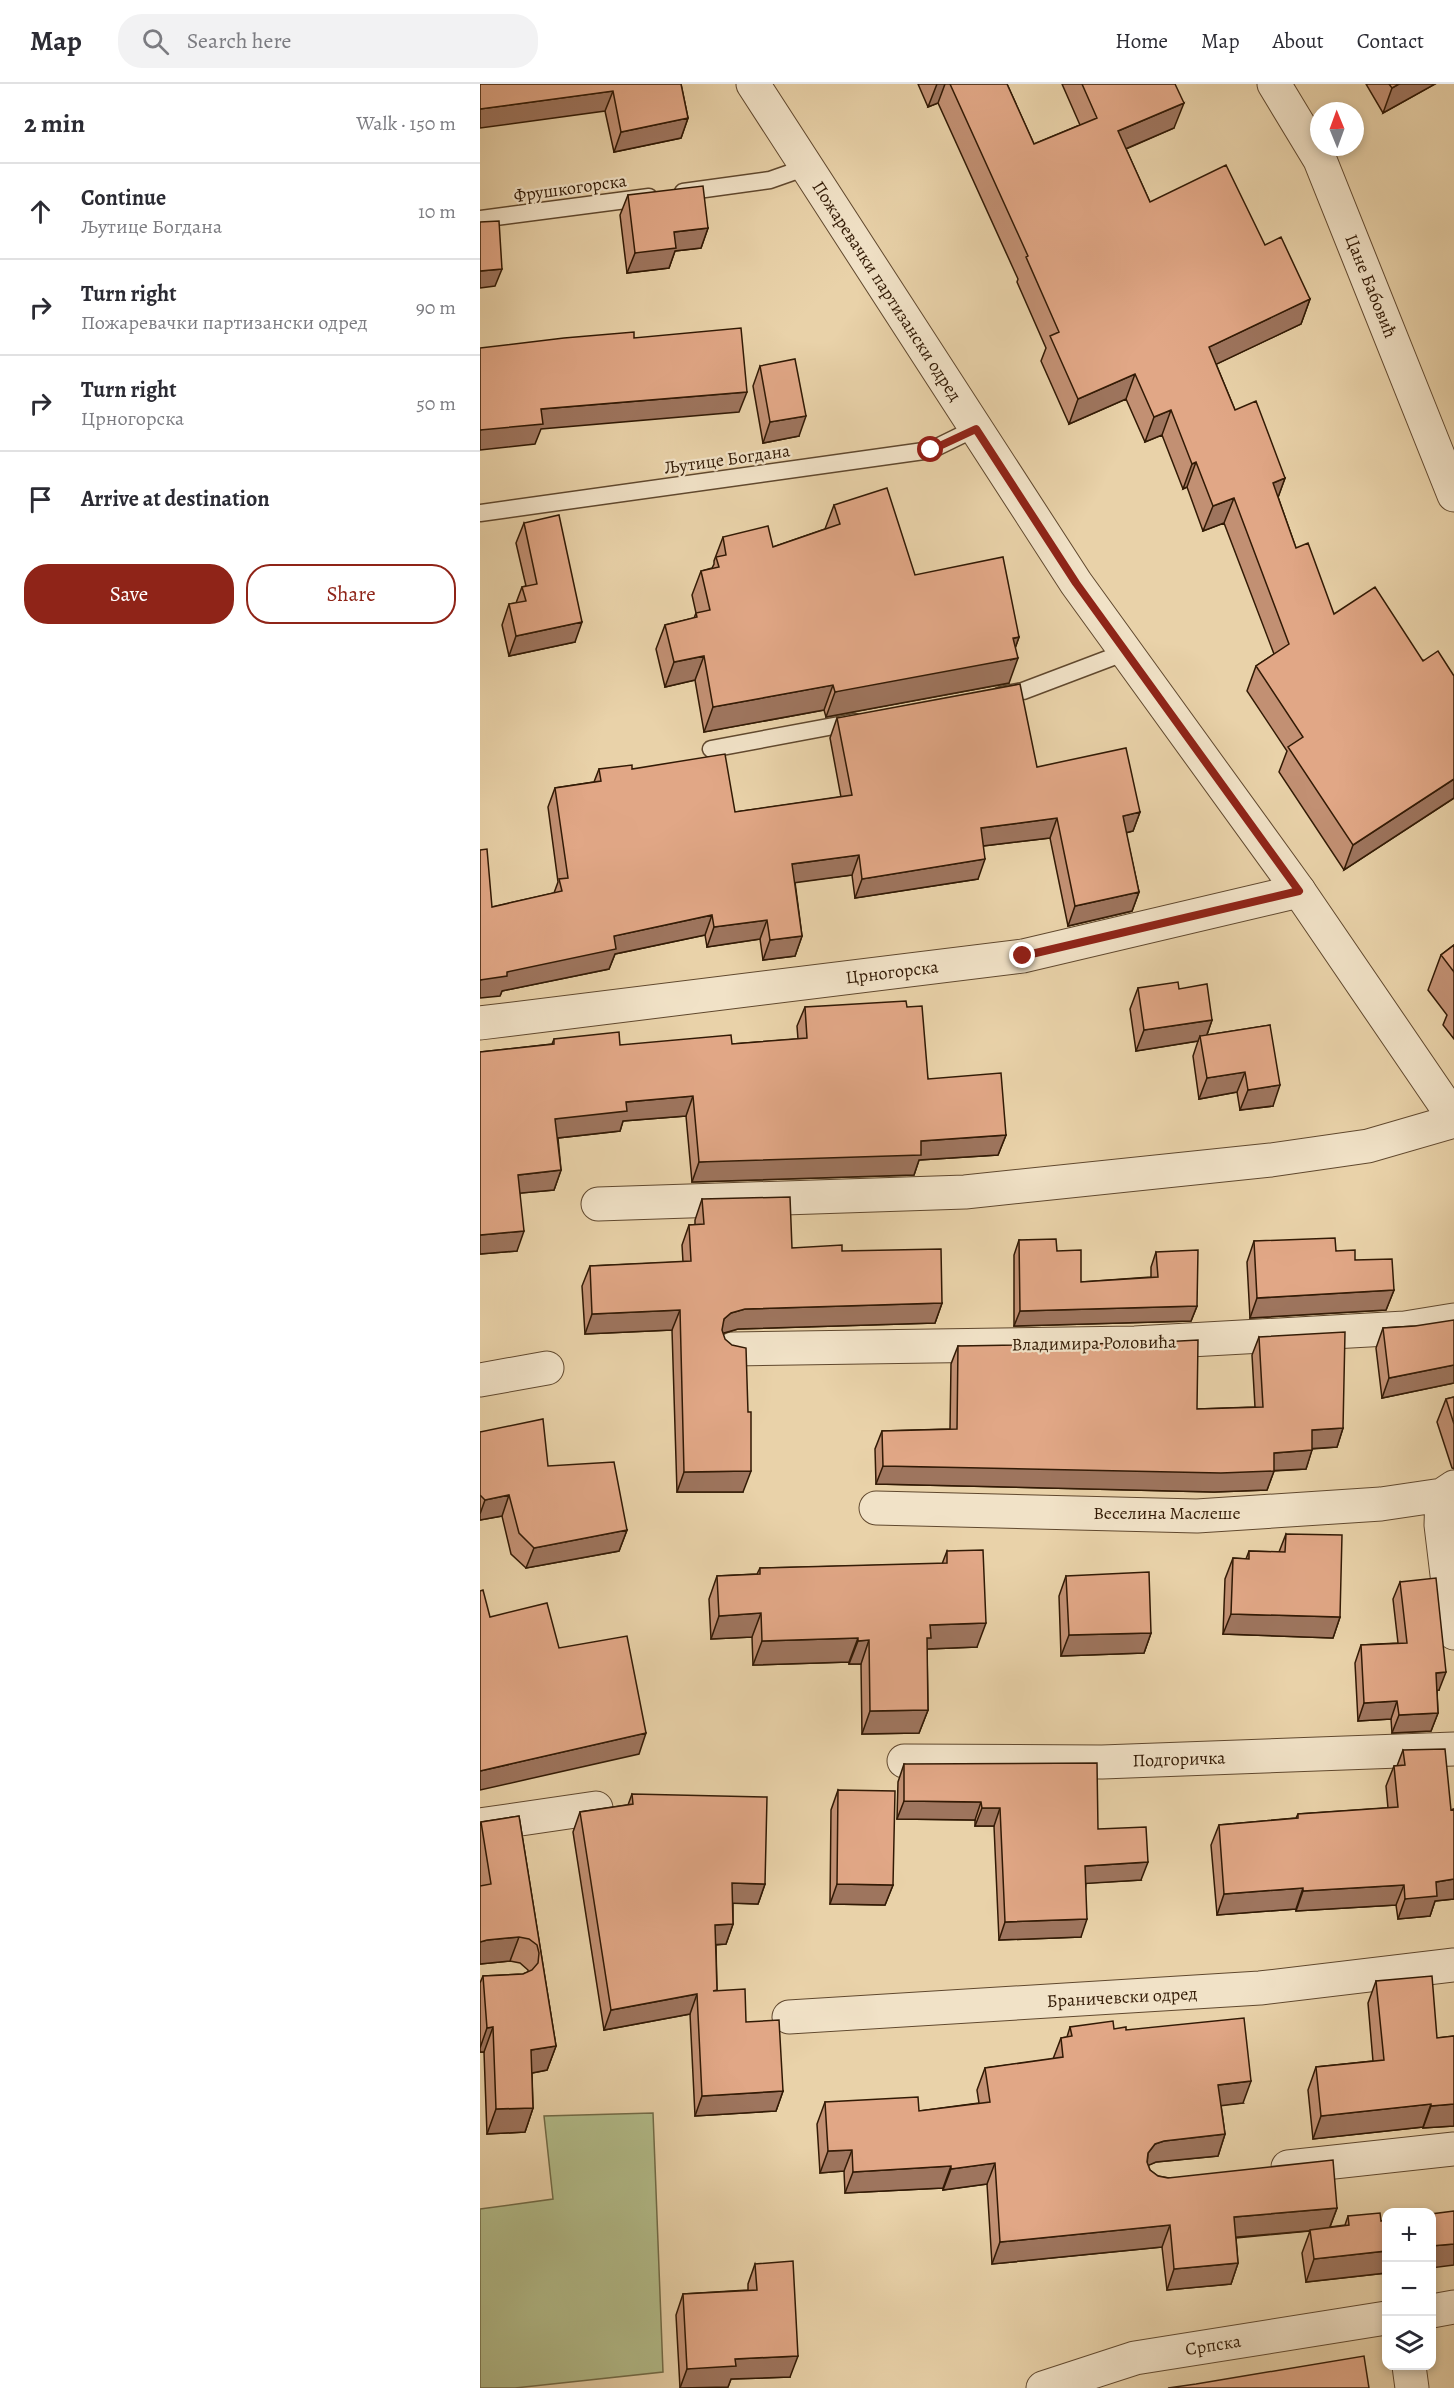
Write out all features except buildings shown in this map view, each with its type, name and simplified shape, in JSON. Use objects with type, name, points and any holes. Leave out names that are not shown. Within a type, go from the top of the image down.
[{"type":"street","name":"Пожаревачки партизански одред","points":[[753,84],[1076,583],[1299,891],[1454,1120]]},
{"type":"street","name":"Цане Бабовић","points":[[1274,84],[1320,160],[1454,495]]},
{"type":"street","name":"Црногорска","points":[[480,1023],[1023,956],[1299,891]]},
{"type":"street","points":[[598,1204],[965,1192],[1281,1159],[1368,1146],[1454,1120]]},
{"type":"street","name":"Владимира Роловића","points":[[733,1349],[1135,1343],[1405,1328],[1454,1320]]},
{"type":"street","points":[[480,1380],[547,1368]]},
{"type":"street","points":[[1448,1491],[1441,1525],[1454,1633]]},
{"type":"street","name":"Веселина Маслеше","points":[[876,1508],[1197,1516],[1381,1504],[1448,1491]]},
{"type":"street","name":"Подгоричка","points":[[904,1761],[1102,1762],[1454,1749]]},
{"type":"street","points":[[480,1825],[596,1808]]},
{"type":"street","name":"Браничевски одред","points":[[789,2017],[1260,1988],[1454,1965]]},
{"type":"street","points":[[1253,2171],[1454,2149]]},
{"type":"street","points":[[1436,2310],[1454,2307]]},
{"type":"street","name":"Српска","points":[[1043,2388],[1135,2358],[1382,2319]]},
{"type":"street","points":[[1410,2370],[1412,2388]]},
{"type":"lane","name":"Фрушкогорска","points":[[480,219],[770,180],[807,167]]},
{"type":"lane","name":"Љутице Богдана","points":[[480,513],[931,450],[976,429]]},
{"type":"lane","points":[[988,697],[1023,691],[1126,652]]},
{"type":"lane","points":[[711,749],[873,719]]},
{"type":"green space","points":[[653,2113],[663,2372],[515,2388],[480,2388],[480,2209],[553,2199],[544,2116]]},
{"type":"route","points":[[931,450],[976,429],[1076,583],[1299,891],[1023,956]]}]
